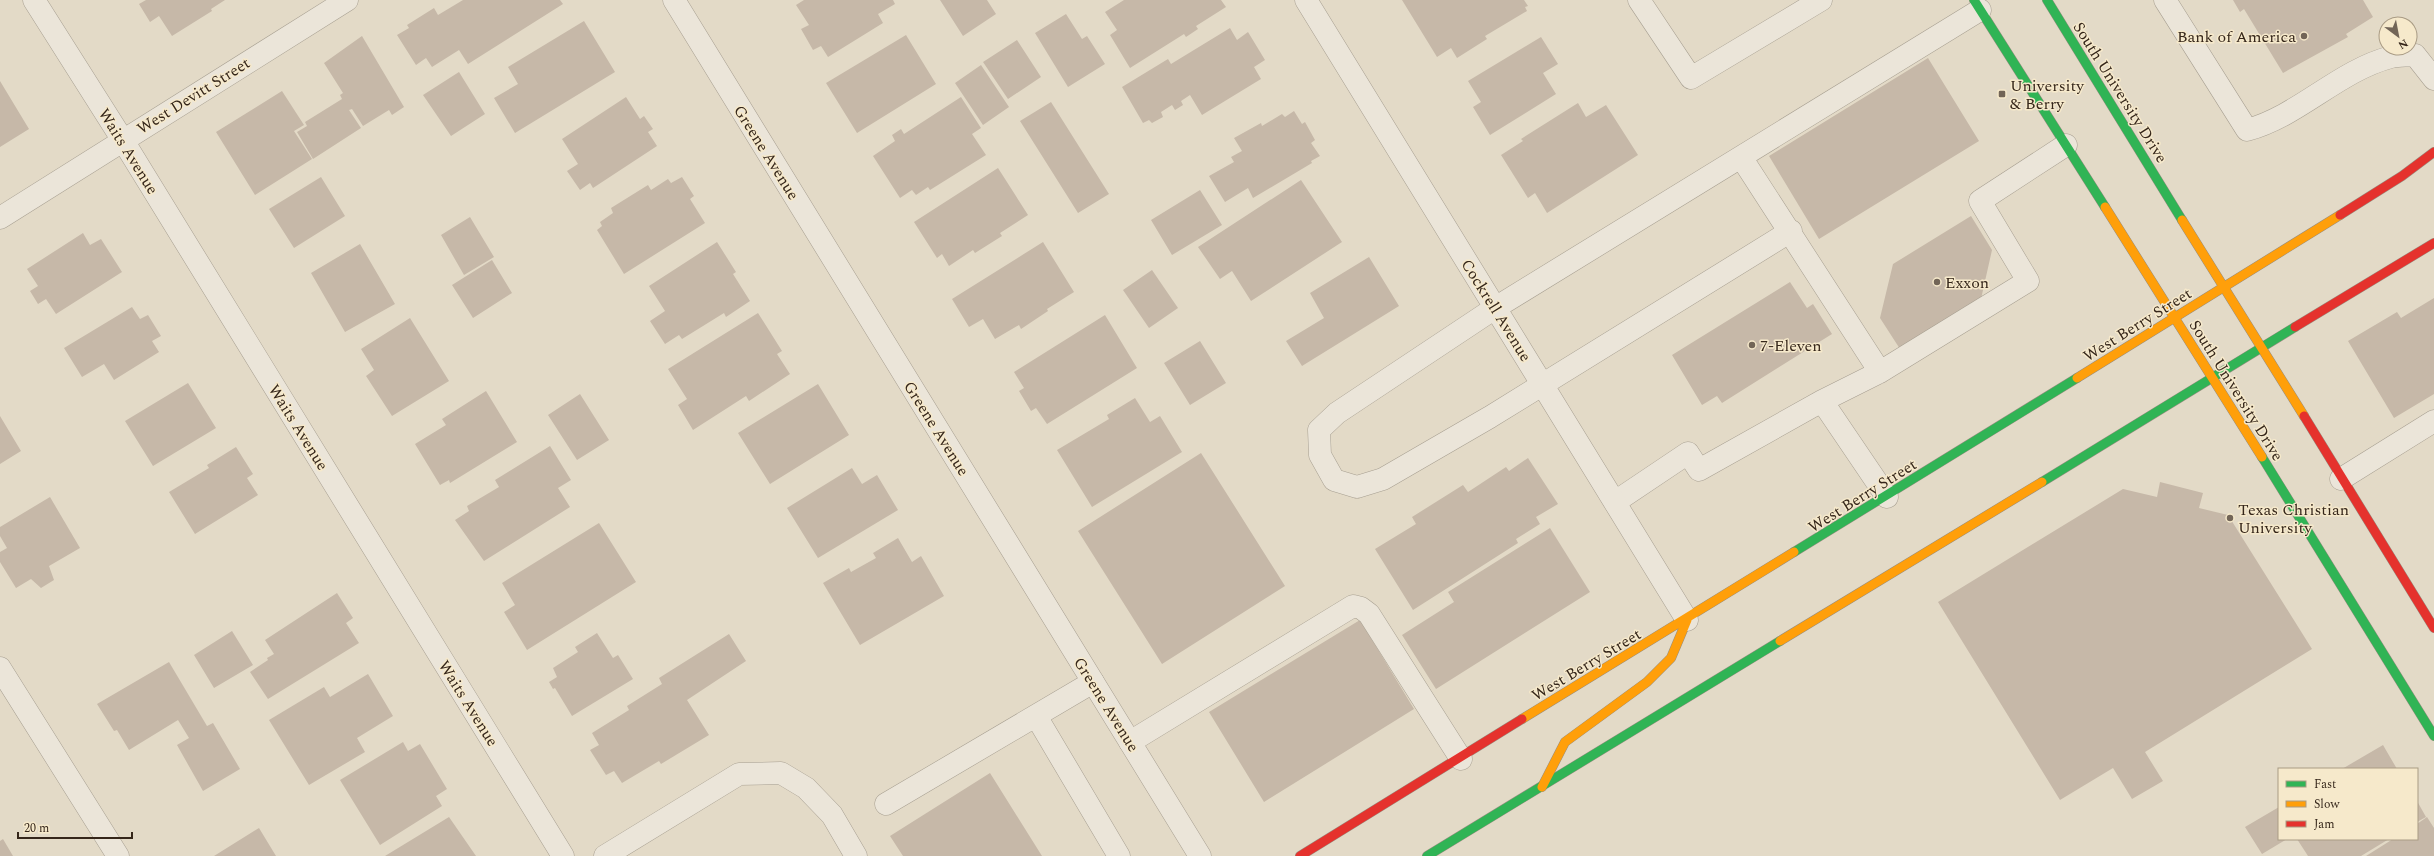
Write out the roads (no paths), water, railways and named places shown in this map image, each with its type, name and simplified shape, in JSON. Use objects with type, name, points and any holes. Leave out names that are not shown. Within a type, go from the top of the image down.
[{"type":"main road","name":"South University Drive","points":[[2047,0],[2225,287],[2260,348],[2434,628]]},
{"type":"main road","name":"South University Drive","points":[[1977,5],[2212,376],[2434,736]]},
{"type":"main road","name":"West Berry Street","points":[[1300,856],[1461,759],[1887,497],[2400,177],[2434,152]]},
{"type":"main road","points":[[1427,856],[2212,376],[2434,243]]},
{"type":"main road","points":[[1542,787],[1565,742],[1647,682],[1672,658],[1687,620]]},
{"type":"street","name":"Waits Avenue","points":[[34,0],[122,140],[563,856]]},
{"type":"street","name":"West Devitt Street","points":[[0,218],[347,0]]},
{"type":"street","name":"Greene Avenue","points":[[674,0],[1200,856]]},
{"type":"street","name":"Cockrell Avenue","points":[[1306,0],[1687,620]]},
{"type":"street","points":[[1639,0],[1691,78],[1821,0]]},
{"type":"street","points":[[2165,0],[2247,130],[2265,125],[2358,71],[2391,57],[2415,55],[2434,80]]},
{"type":"street","points":[[1790,232],[1542,383],[1490,417],[1383,479],[1357,487],[1334,480],[1320,455],[1319,430],[1337,413],[1495,308],[1741,157],[1977,5]]},
{"type":"street","points":[[1615,502],[1688,452],[1699,470],[1822,401],[1880,372],[2028,281],[1980,201],[2066,145]]},
{"type":"street","points":[[1741,157],[1880,372]]},
{"type":"street","points":[[1822,401],[1887,497]]},
{"type":"street","points":[[2341,479],[2434,421]]},
{"type":"street","points":[[1130,742],[1354,606],[1361,608],[1369,614],[1461,759]]},
{"type":"street","points":[[0,668],[118,856]]},
{"type":"street","points":[[886,804],[1093,682]]},
{"type":"street","points":[[1036,716],[1119,856]]},
{"type":"street","points":[[605,856],[739,774],[781,773],[806,788],[832,815],[856,856]]},
{"type":"place","name":"Bank of America","points":[[2304,36]]},
{"type":"place","name":"University & Berry","points":[[2002,94]]},
{"type":"place","name":"Exxon","points":[[1937,282]]},
{"type":"place","name":"7-Eleven","points":[[1752,345]]},
{"type":"place","name":"Texas Christian University","points":[[2230,518]]}]
